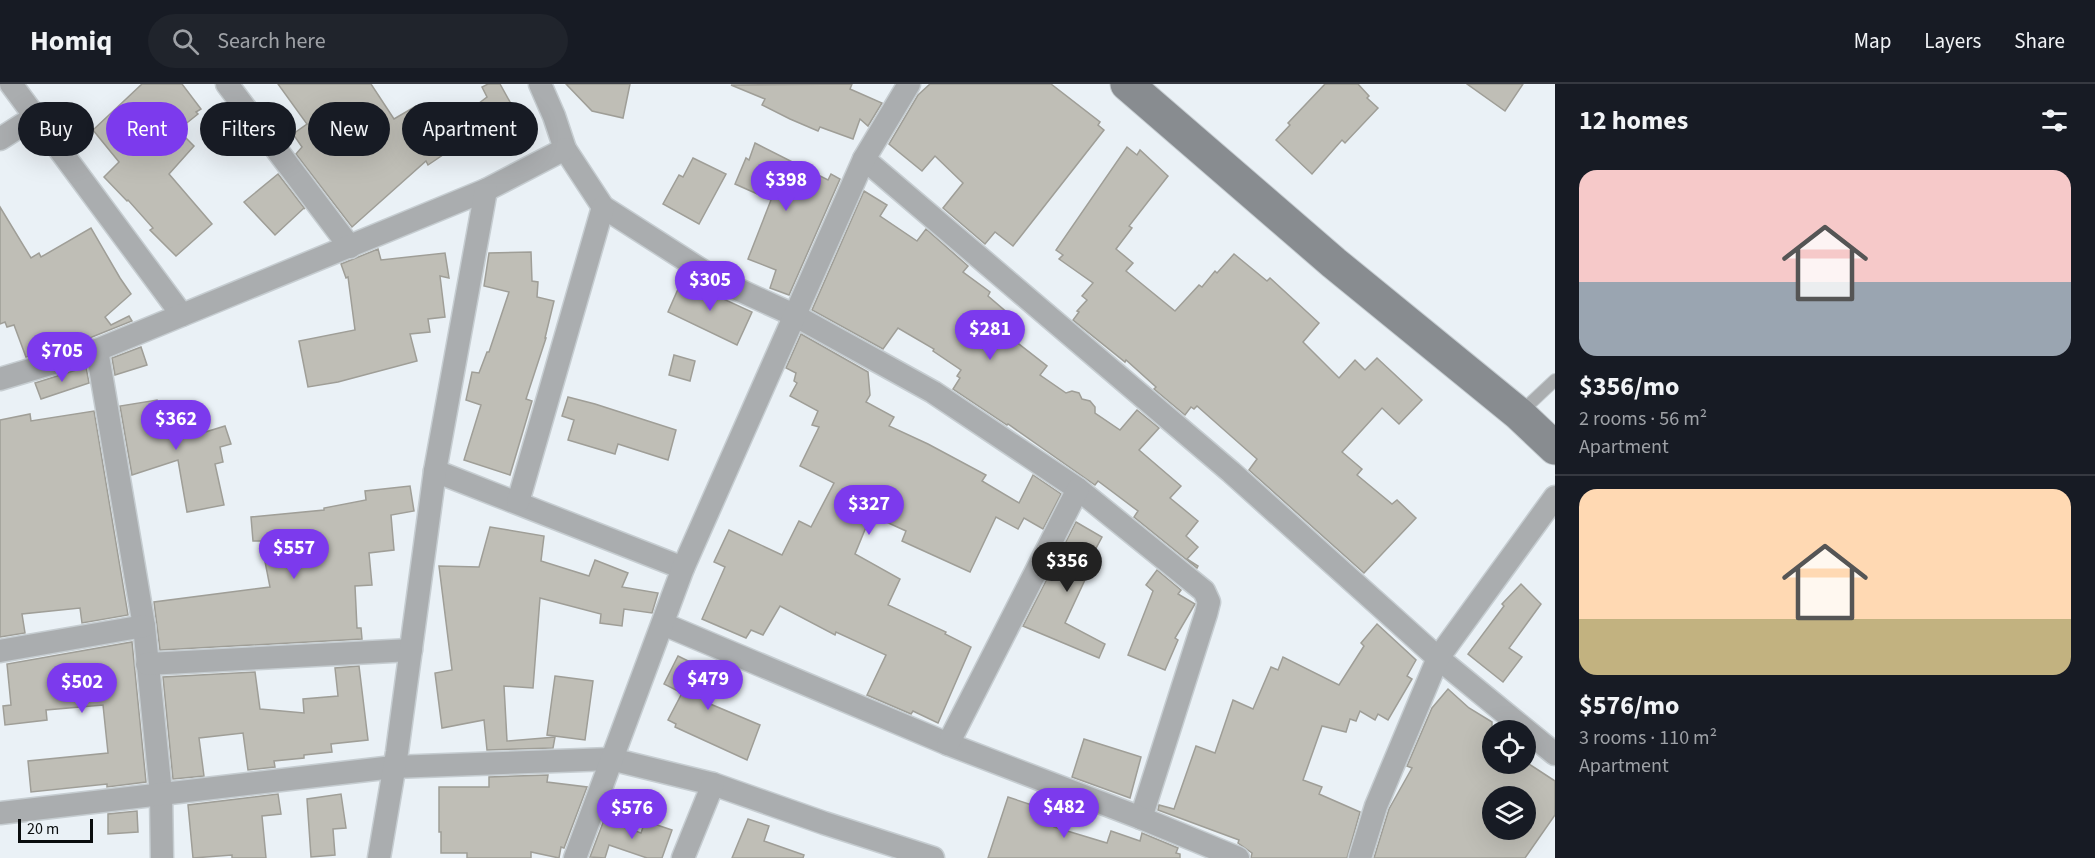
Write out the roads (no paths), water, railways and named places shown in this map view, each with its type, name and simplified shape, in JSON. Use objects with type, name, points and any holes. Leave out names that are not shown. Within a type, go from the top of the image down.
[{"type":"street","points":[[11,84],[25,102]]},
{"type":"street","points":[[227,84],[350,247]]},
{"type":"street","points":[[540,84],[565,149],[603,207],[717,279],[794,315],[933,392],[1078,489],[1204,591],[1209,602],[1141,818]]},
{"type":"street","points":[[575,858],[683,568],[864,159],[909,84]]},
{"type":"street","points":[[1127,84],[1334,263],[1519,414],[1555,448]]},
{"type":"street","points":[[0,139],[18,128]]},
{"type":"street","points":[[0,380],[97,350],[350,247],[486,190],[565,149]]},
{"type":"street","points":[[65,156],[182,315]]},
{"type":"street","points":[[864,159],[1231,472],[1438,658],[1555,754]]},
{"type":"street","points":[[379,858],[397,752],[435,471],[486,190]]},
{"type":"street","points":[[518,502],[603,207]]},
{"type":"street","points":[[97,350],[144,626],[161,793],[162,858]]},
{"type":"street","points":[[435,471],[683,568]]},
{"type":"street","points":[[948,744],[1078,489]]},
{"type":"street","points":[[1360,858],[1376,806],[1438,658],[1555,497]]},
{"type":"street","points":[[663,624],[948,744],[1238,858]]},
{"type":"street","points":[[0,651],[144,626]]},
{"type":"street","points":[[147,664],[411,650]]},
{"type":"street","points":[[0,813],[393,768],[611,759],[713,784],[933,858]]},
{"type":"street","points":[[683,858],[713,784]]},
{"type":"lane","points":[[1519,414],[1555,380]]}]
